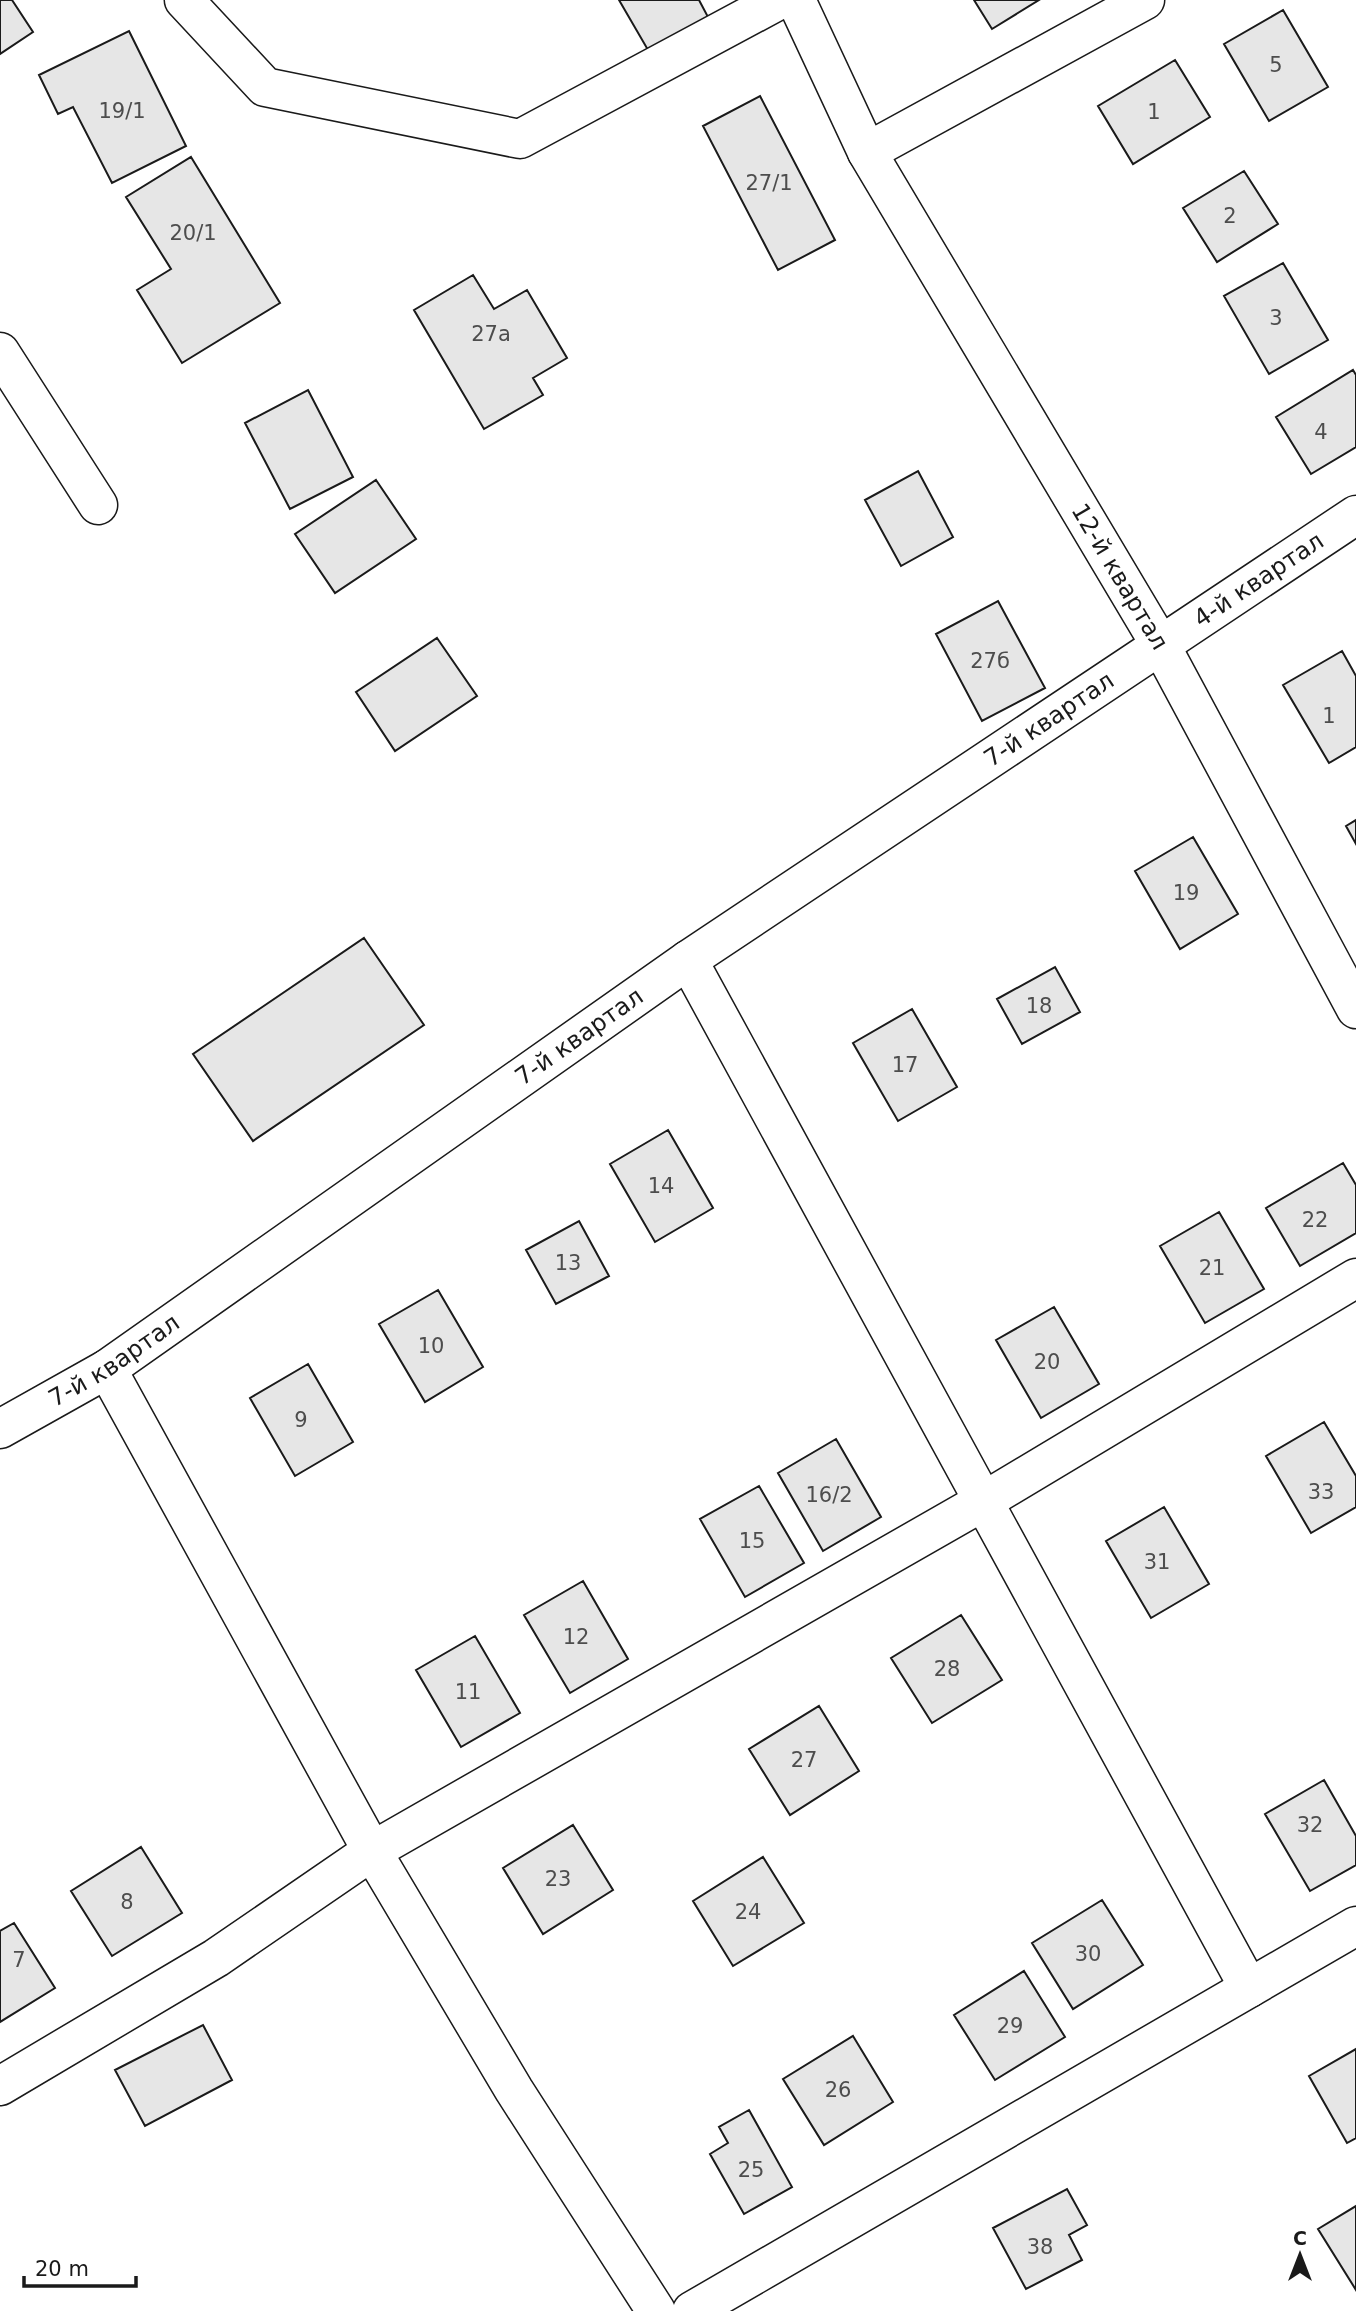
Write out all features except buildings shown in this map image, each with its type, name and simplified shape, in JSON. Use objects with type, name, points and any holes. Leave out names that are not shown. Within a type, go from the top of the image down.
[{"type":"street","points":[[184,0],[265,87],[520,139],[779,0]]},
{"type":"street","name":"12-й квартал","points":[[796,0],[867,152],[1160,646],[1356,1009]]},
{"type":"street","points":[[867,152],[1144,0]]},
{"type":"street","points":[[0,352],[98,505]]},
{"type":"street","name":"4-й квартал","points":[[1160,646],[1356,515]]},
{"type":"street","name":"7-й квартал","points":[[0,1429],[107,1369],[688,960],[1160,646]]},
{"type":"street","points":[[688,960],[1249,1988]]},
{"type":"street","points":[[0,2086],[216,1958],[372,1851],[984,1501],[1356,1278]]},
{"type":"street","points":[[107,1369],[372,1851],[514,2090],[656,2311]]},
{"type":"street","points":[[692,2311],[1356,1926]]}]
